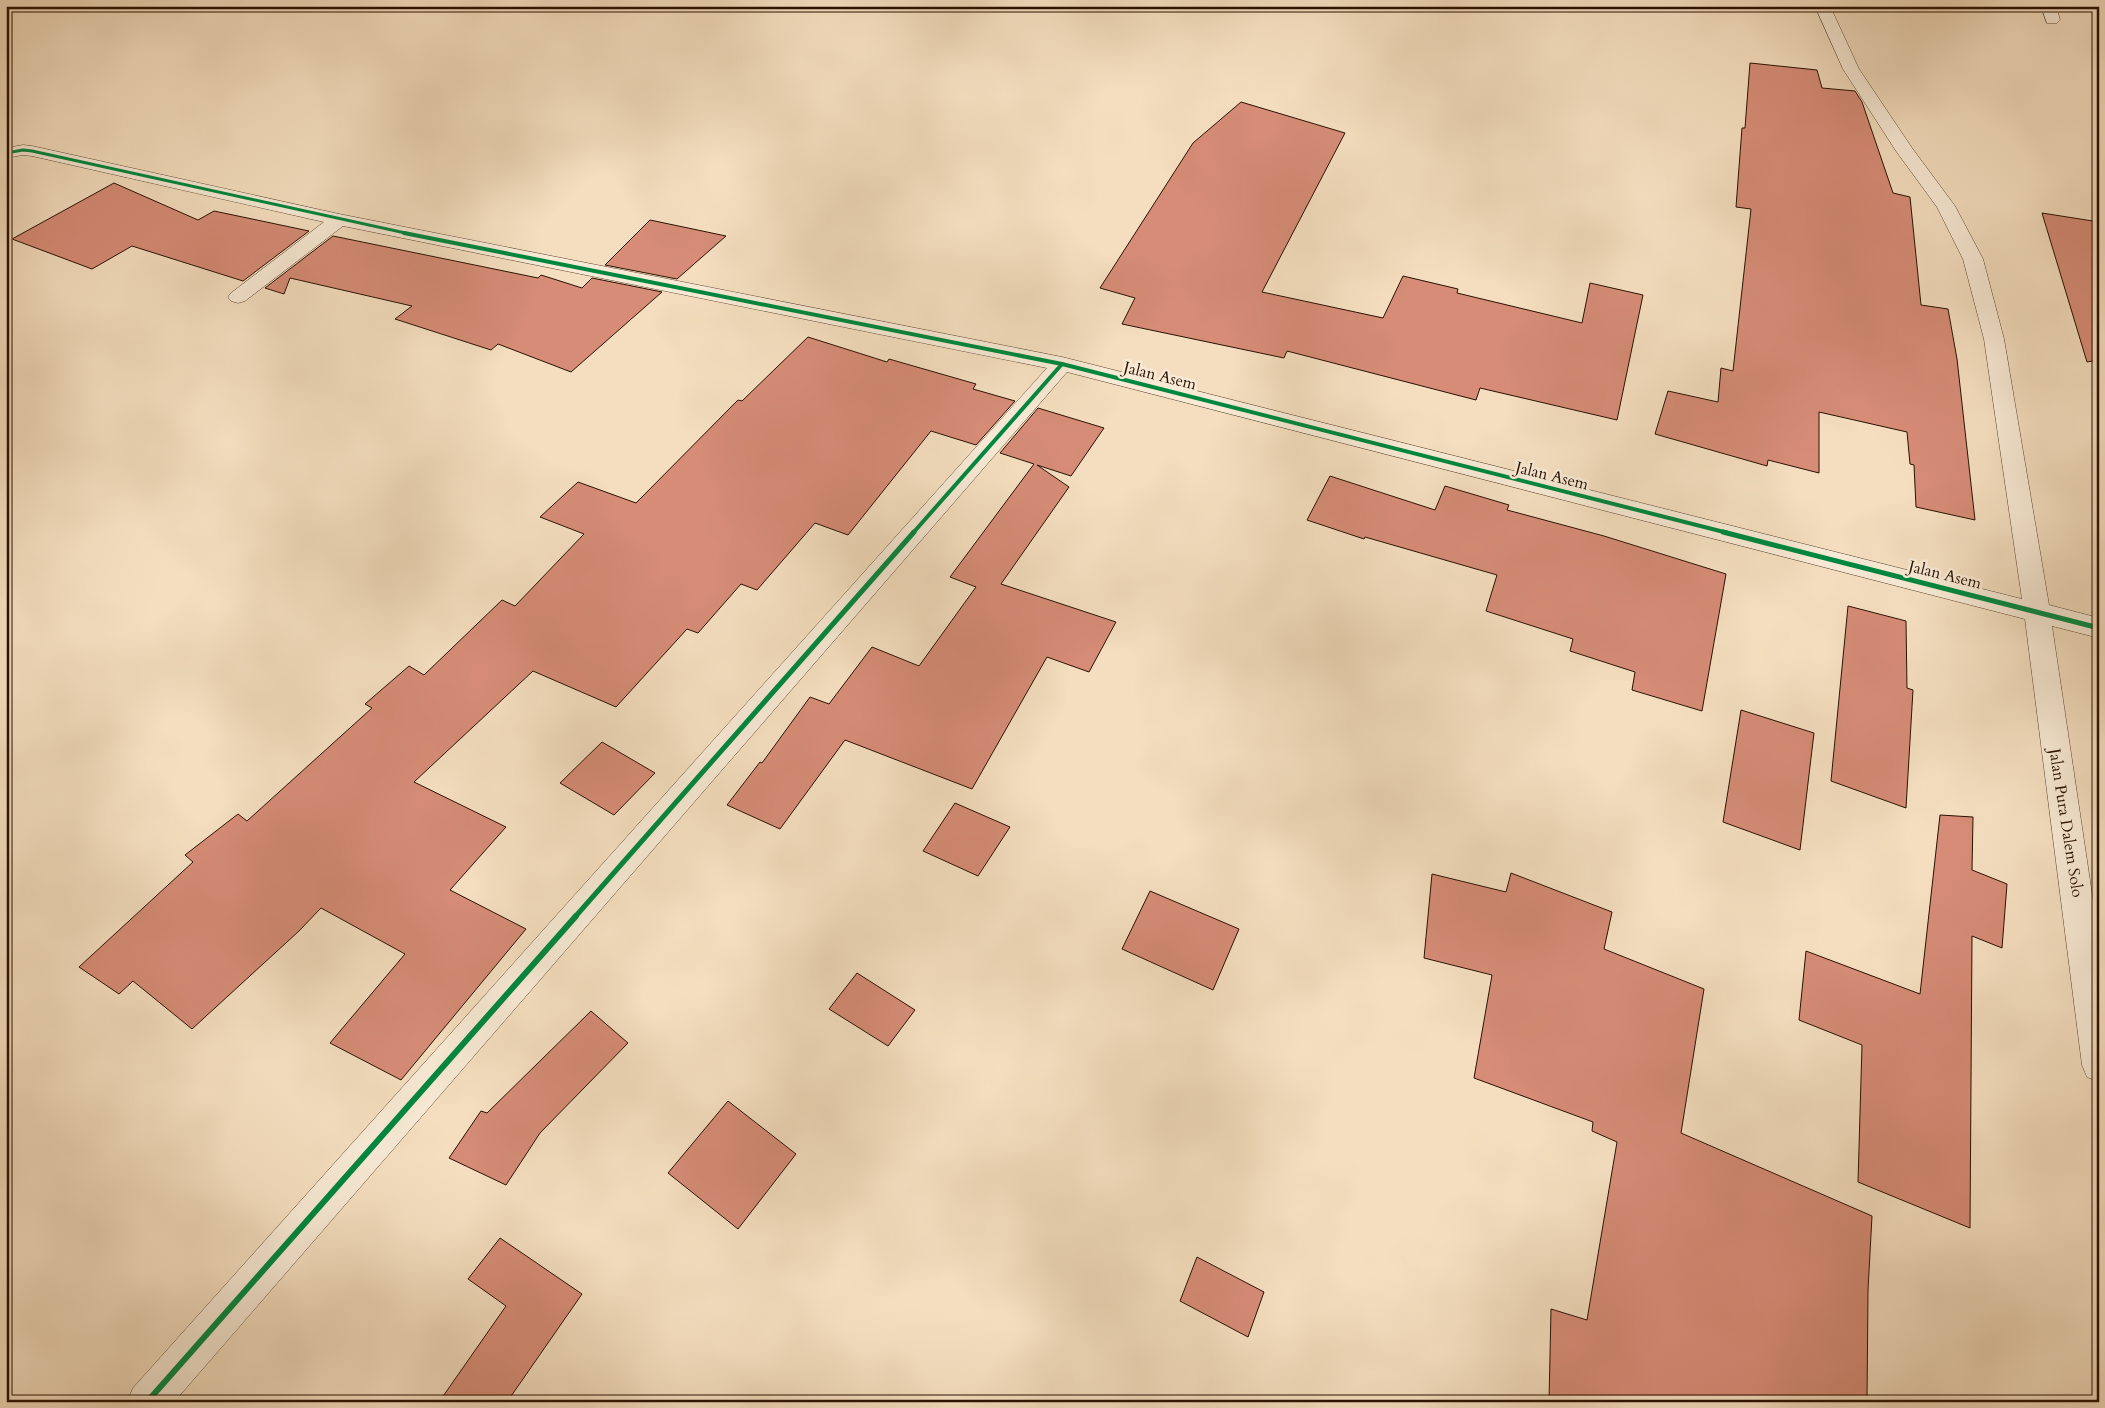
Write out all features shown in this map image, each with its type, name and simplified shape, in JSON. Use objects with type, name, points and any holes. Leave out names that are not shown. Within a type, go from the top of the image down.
[{"type":"street","name":"Jalan Pura Dalem Solo","points":[[1822,6],[1851,69],[1905,151],[1946,206],[1973,259],[1994,339],[2037,612],[2099,1064]]},
{"type":"street","name":"Jalan Asem","points":[[6,153],[23,150],[32,151],[339,220],[1062,364],[2099,628]]},
{"type":"street","points":[[238,297],[339,220]]},
{"type":"street","points":[[147,1402],[1062,364]]},
{"type":"building","points":[[1750,63],[1817,70],[1822,88],[1855,91],[1862,102],[1893,193],[1910,197],[1921,305],[1948,309],[1957,359],[1975,520],[1916,507],[1914,465],[1910,464],[1907,432],[1819,412],[1819,473],[1768,460],[1767,466],[1655,434],[1668,391],[1718,402],[1721,368],[1733,371],[1751,209],[1736,207],[1742,128],[1745,128]]},
{"type":"building","points":[[1241,102],[1345,133],[1262,292],[1383,318],[1403,276],[1458,289],[1457,293],[1582,323],[1590,283],[1643,295],[1617,420],[1480,388],[1476,400],[1287,351],[1284,358],[1122,324],[1135,298],[1100,288],[1193,143]]},
{"type":"building","points":[[114,183],[198,220],[214,211],[309,231],[243,281],[132,246],[92,269],[12,239]]},
{"type":"building","points":[[2042,213],[2099,222],[2099,360],[2087,362]]},
{"type":"building","points":[[650,220],[726,236],[677,279],[605,265]]},
{"type":"building","points":[[333,236],[538,278],[541,275],[582,288],[592,278],[662,292],[571,372],[498,344],[491,350],[395,319],[412,306],[290,278],[284,294],[265,288]]},
{"type":"building","points":[[808,337],[887,362],[889,359],[976,384],[973,389],[1015,401],[976,445],[931,431],[848,535],[815,523],[757,590],[741,584],[698,633],[687,629],[616,707],[533,671],[414,782],[506,827],[450,890],[526,929],[401,1080],[330,1043],[405,954],[321,908],[299,931],[192,1029],[133,981],[119,994],[79,967],[193,862],[185,855],[238,814],[247,821],[372,708],[365,704],[409,666],[424,675],[502,600],[515,606],[584,534],[540,517],[578,482],[636,503],[738,400],[742,401]]},
{"type":"building","points":[[1038,408],[1104,428],[1071,476],[1037,465],[1069,487],[1001,584],[1116,622],[1089,672],[1047,657],[972,789],[845,740],[780,829],[727,805],[760,762],[762,763],[810,697],[829,704],[872,647],[919,666],[976,587],[950,577],[1034,464],[1000,453]]},
{"type":"building","points":[[1330,476],[1435,510],[1445,486],[1509,505],[1507,510],[1604,536],[1726,574],[1702,711],[1632,690],[1635,672],[1570,651],[1573,639],[1486,611],[1497,575],[1365,537],[1364,539],[1307,520]]},
{"type":"building","points":[[1848,606],[1906,621],[1907,688],[1913,690],[1906,808],[1831,781]]},
{"type":"building","points":[[1741,710],[1814,733],[1800,850],[1723,822]]},
{"type":"building","points":[[602,742],[655,773],[614,815],[560,783]]},
{"type":"building","points":[[955,803],[1010,827],[978,876],[923,851]]},
{"type":"building","points":[[1940,815],[1973,817],[1972,870],[2007,884],[2002,948],[1972,936],[1970,1228],[1858,1182],[1862,1045],[1799,1020],[1806,951],[1920,994]]},
{"type":"building","points":[[1511,873],[1612,912],[1604,949],[1704,989],[1681,1133],[1872,1216],[1868,1290],[1867,1402],[1549,1402],[1551,1309],[1587,1320],[1617,1142],[1592,1131],[1593,1122],[1474,1078],[1492,975],[1424,958],[1432,874],[1506,892]]},
{"type":"building","points":[[1150,891],[1239,929],[1213,990],[1122,949]]},
{"type":"building","points":[[857,973],[915,1010],[888,1046],[829,1009]]},
{"type":"building","points":[[591,1011],[628,1043],[540,1133],[506,1185],[449,1158],[481,1111],[487,1113]]},
{"type":"building","points":[[728,1101],[796,1154],[738,1229],[668,1173]]},
{"type":"building","points":[[500,1238],[582,1294],[507,1402],[439,1402],[506,1306],[468,1279]]},
{"type":"building","points":[[1197,1257],[1264,1292],[1248,1337],[1180,1301]]},
{"type":"cycle path","points":[[6,153],[23,150],[32,151],[339,220],[1062,364],[2099,628]]},
{"type":"cycle path","points":[[147,1402],[1062,364]]}]
